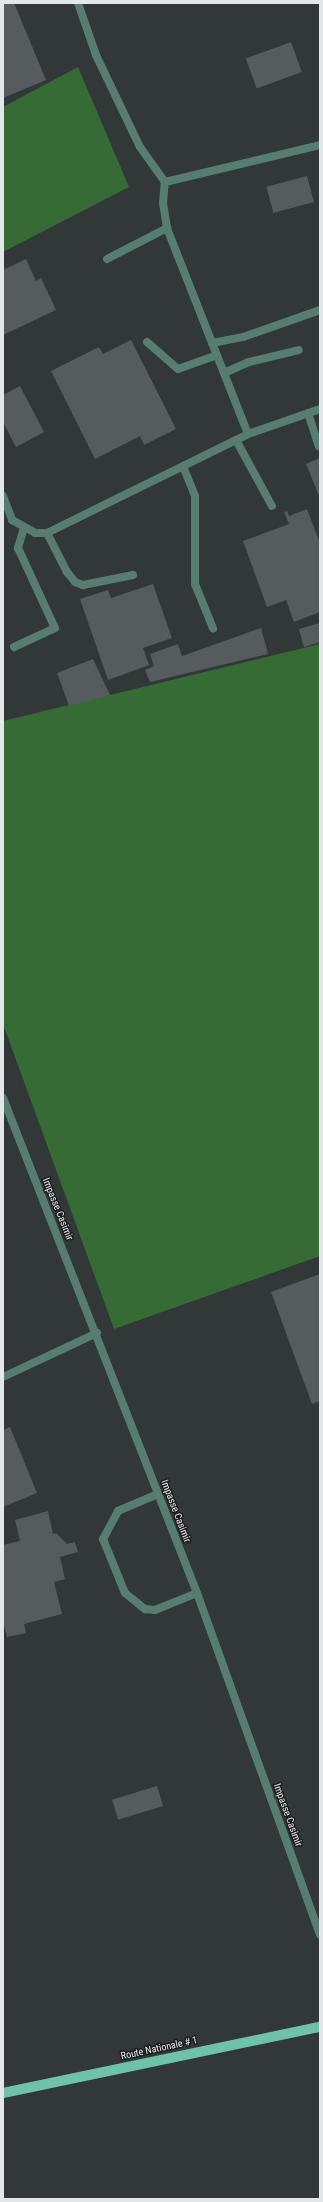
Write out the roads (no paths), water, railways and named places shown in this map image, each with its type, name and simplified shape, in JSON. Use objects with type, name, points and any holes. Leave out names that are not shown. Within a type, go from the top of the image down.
[{"type":"main road","name":"Route Nationale # 1","points":[[3,2093],[320,2027]]},
{"type":"street","points":[[78,3],[96,55],[140,147],[165,182],[163,203],[167,228],[248,434]]},
{"type":"street","points":[[165,182],[320,145]]},
{"type":"street","points":[[107,259],[167,228]]},
{"type":"street","points":[[212,343],[243,337],[320,310]]},
{"type":"street","points":[[147,342],[178,369],[217,355]]},
{"type":"street","points":[[224,373],[249,362],[299,350]]},
{"type":"street","points":[[3,496],[12,520],[35,533],[47,533],[248,434],[320,409]]},
{"type":"street","points":[[308,413],[319,446]]},
{"type":"street","points":[[236,440],[272,506]]},
{"type":"street","points":[[183,466],[195,496],[195,584],[213,628]]},
{"type":"street","points":[[14,647],[55,628],[18,548],[24,528]]},
{"type":"street","points":[[47,533],[67,572],[75,582],[83,585],[133,575]]},
{"type":"street","name":"Impasse Casimir","points":[[3,1098],[97,1333],[197,1593],[320,1934]]},
{"type":"street","points":[[3,1377],[97,1333]]},
{"type":"street","points":[[158,1494],[118,1511],[103,1539],[125,1593],[145,1609],[155,1610],[197,1593]]}]
